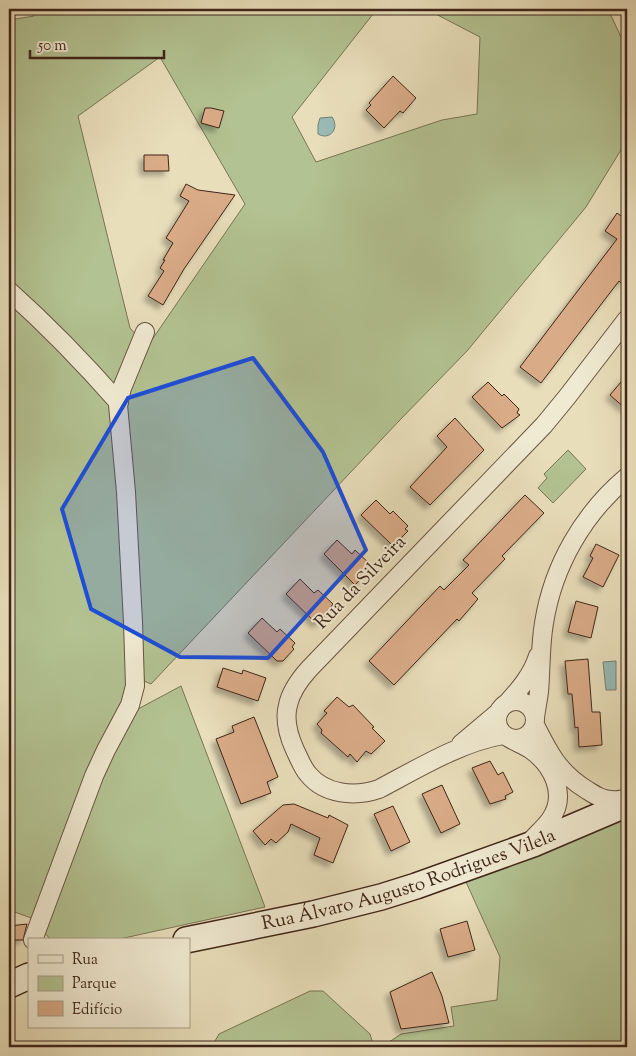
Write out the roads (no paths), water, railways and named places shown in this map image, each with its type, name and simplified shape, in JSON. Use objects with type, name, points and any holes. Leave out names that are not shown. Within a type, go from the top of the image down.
[{"type":"main road","name":"Rua Álvaro Augusto Rodrigues Vilela","points":[[190,939],[313,914],[381,897],[526,846],[627,804]]},
{"type":"main road","points":[[9,985],[28,976]]},
{"type":"street","points":[[9,291],[82,361],[118,403]]},
{"type":"street","name":"Rua da Silveira","points":[[627,319],[544,425],[299,680],[288,705],[287,720],[290,739],[308,775],[317,783],[338,792],[352,794],[368,793],[453,750],[480,741],[506,737],[516,740],[528,736],[532,731],[535,721],[544,625],[548,599],[555,577],[586,521],[627,478]]},
{"type":"street","points":[[34,938],[94,776],[130,705],[134,686],[133,622],[126,492],[118,403],[122,388],[146,332]]},
{"type":"street","name":"Rua da Silveira","points":[[453,750],[503,708],[521,688],[535,666],[542,645]]},
{"type":"street","points":[[513,702],[519,702],[530,707],[535,721],[549,753],[559,767],[591,796],[594,803],[592,812],[585,821],[573,819],[560,811],[554,775],[540,758],[530,750],[506,737],[499,730],[497,718],[503,708],[513,702]]},
{"type":"street","points":[[578,784],[598,797],[612,800],[627,799]]},
{"type":"street","points":[[526,846],[551,818],[558,803]]},
{"type":"water","points":[[332,117],[335,125],[330,135],[322,136],[318,134],[320,118]]},
{"type":"water","points":[[616,661],[616,690],[606,690],[603,662]]}]
